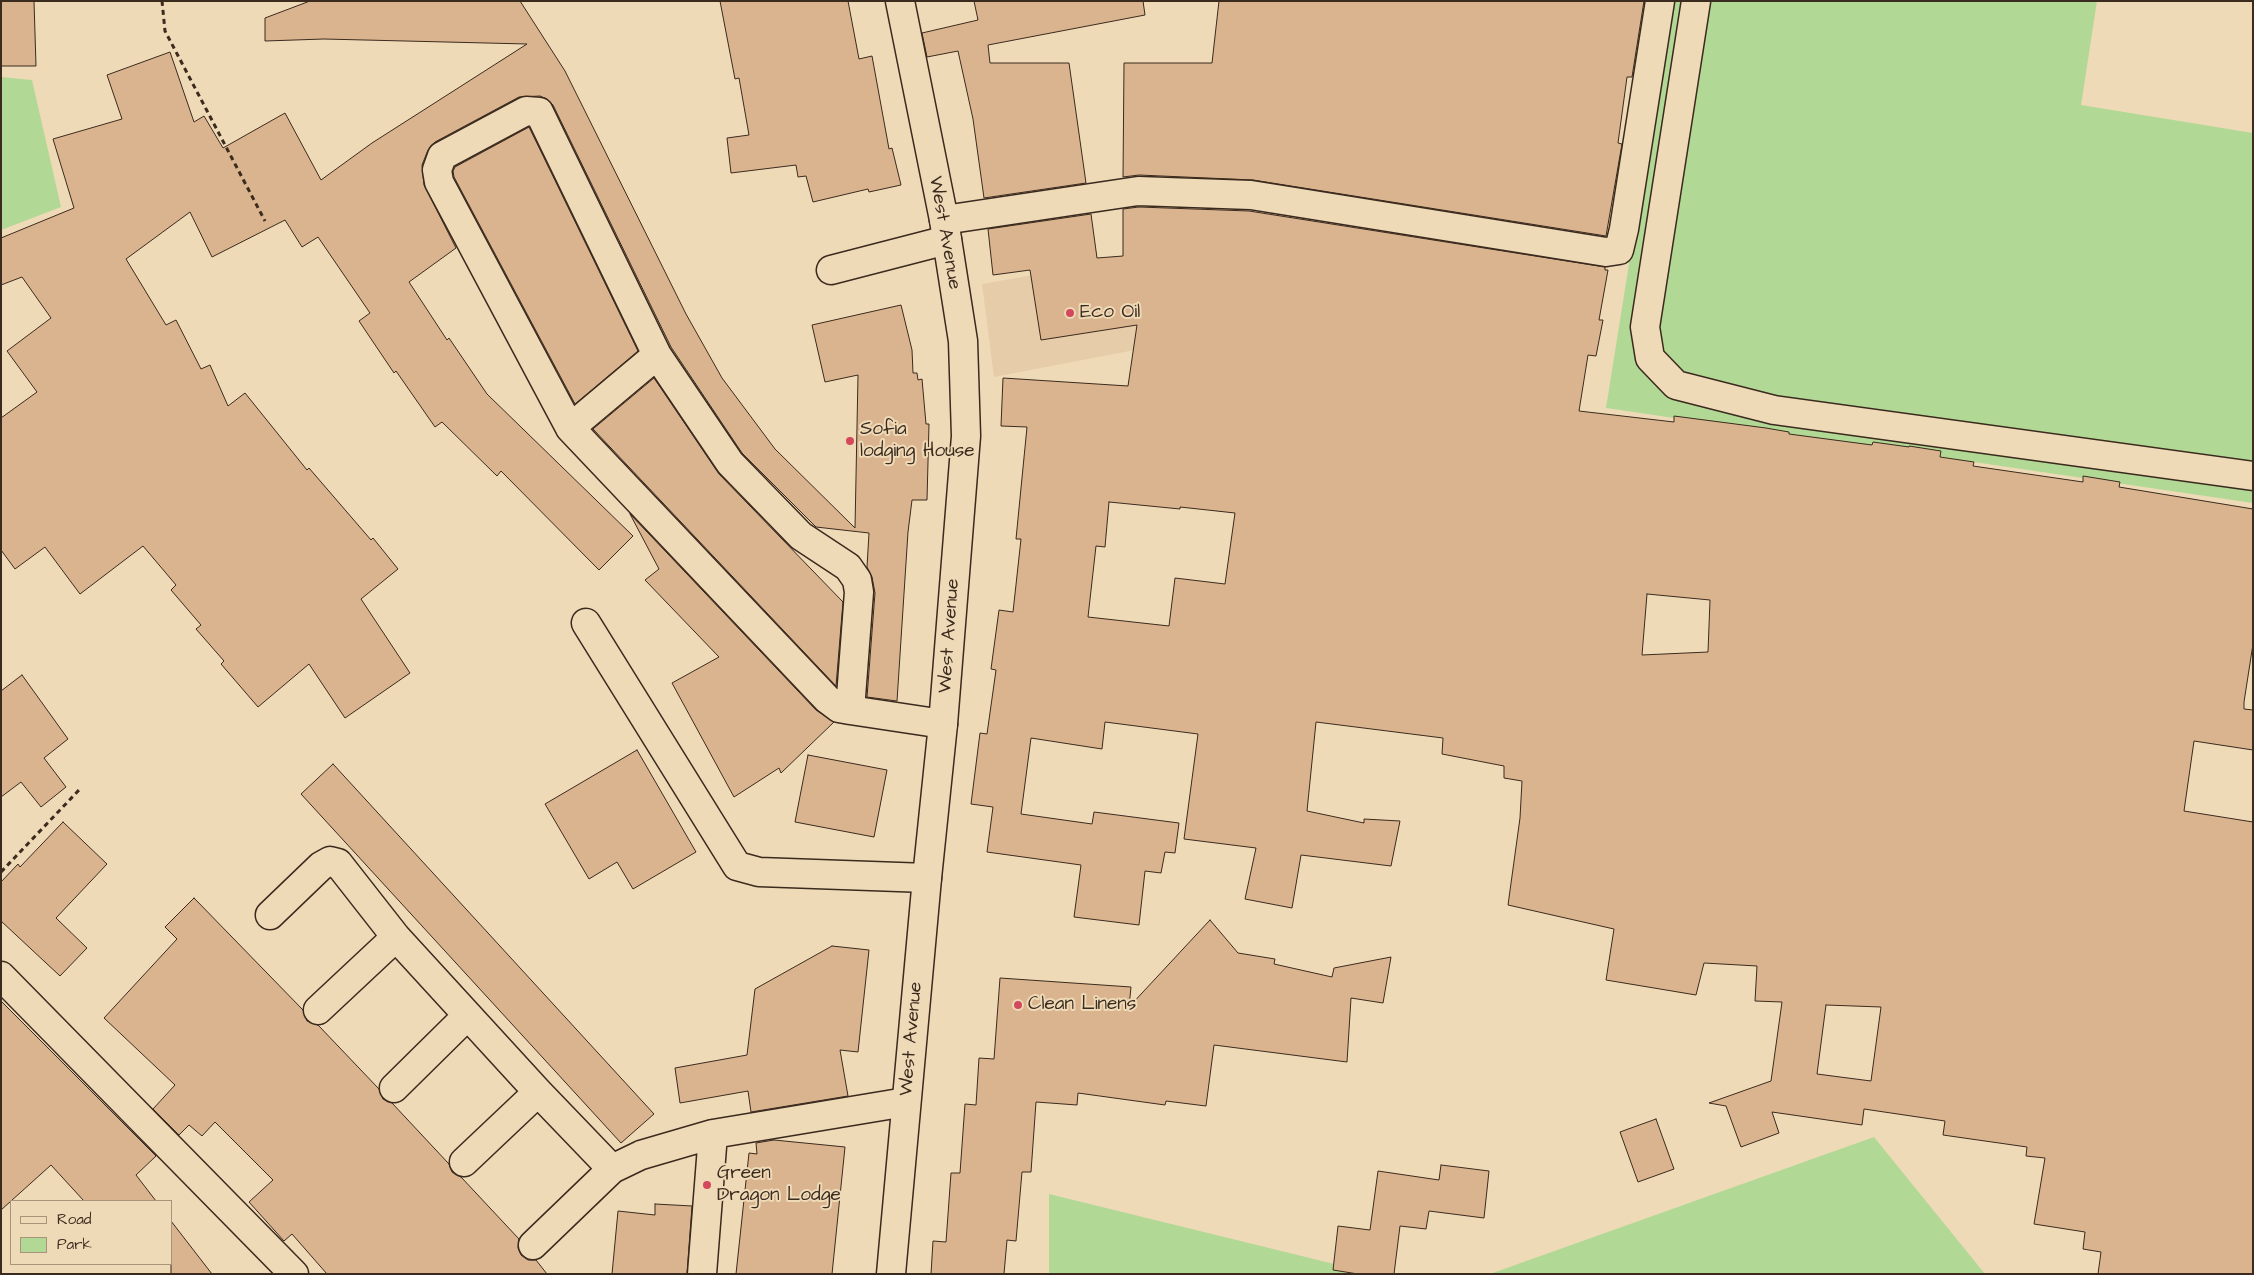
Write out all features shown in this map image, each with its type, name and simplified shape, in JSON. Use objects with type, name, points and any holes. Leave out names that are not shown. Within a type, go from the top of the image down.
[{"type":"street","name":"West Avenue","points":[[891,1274],[926,878],[943,724],[966,436],[962,341],[945,230],[900,1]]},
{"type":"street","points":[[831,270],[945,230],[1138,191],[1251,195],[1606,252],[1619,250],[1624,229],[1660,1]]},
{"type":"street","points":[[1696,1],[1645,327],[1650,358],[1676,385],[1774,410],[2253,476]]},
{"type":"street","points":[[850,710],[859,592],[857,580],[848,567],[801,536],[730,463],[657,355],[539,112],[526,111],[442,156],[437,170],[438,182],[570,428],[827,699],[839,708],[850,710],[943,724]]},
{"type":"street","points":[[570,428],[657,355]]},
{"type":"street","points":[[586,622],[737,866],[759,872],[926,878]]},
{"type":"street","points":[[270,915],[321,866],[330,861],[338,864],[396,937],[467,1016],[612,1169]]},
{"type":"street","points":[[318,1010],[396,937]]},
{"type":"street","points":[[1,976],[294,1274]]},
{"type":"street","points":[[394,1088],[467,1016]]},
{"type":"street","points":[[464,1162],[538,1092]]},
{"type":"street","points":[[534,1245],[612,1169],[641,1155],[713,1134],[906,1102]]},
{"type":"street","points":[[702,1274],[713,1134]]},
{"type":"path","points":[[162,1],[165,31],[265,221]]},
{"type":"path","points":[[1,872],[79,790]]},
{"type":"shaded area","points":[[1157,253],[1140,349],[994,377],[982,284]]},
{"type":"green space","points":[[1671,1],[2097,1],[2081,105],[2253,133],[2253,503],[1606,408]]},
{"type":"green space","points":[[1,77],[32,80],[61,207],[1,230]]},
{"type":"green space","points":[[1874,1137],[1985,1274],[1490,1274]]},
{"type":"green space","points":[[1049,1194],[1375,1274],[1049,1274]]},
{"type":"building","points":[[1,1],[34,1],[36,66],[1,66]]},
{"type":"building","points":[[310,1],[520,1],[565,71],[686,314],[722,378],[775,449],[855,528],[858,375],[825,382],[812,325],[901,305],[912,350],[913,373],[917,373],[918,380],[922,379],[926,424],[929,424],[927,500],[912,500],[908,532],[897,701],[867,697],[875,593],[872,577],[867,567],[869,533],[816,527],[742,453],[671,347],[553,105],[547,99],[540,96],[519,97],[435,142],[428,150],[422,165],[424,185],[456,248],[409,282],[447,340],[449,338],[487,394],[633,536],[599,570],[501,471],[497,476],[442,422],[435,427],[396,371],[394,373],[359,321],[370,313],[318,237],[302,247],[285,220],[212,257],[190,212],[126,259],[166,325],[176,320],[201,369],[210,365],[228,406],[245,393],[307,470],[309,468],[371,540],[373,538],[398,569],[361,599],[410,673],[345,718],[309,664],[258,707],[221,664],[224,661],[196,629],[201,625],[171,590],[176,585],[143,546],[80,594],[45,547],[15,569],[1,550],[1,418],[37,392],[7,351],[51,318],[22,277],[1,285],[1,238],[74,208],[53,139],[122,119],[107,75],[170,52],[194,122],[204,116],[223,148],[285,113],[321,180],[372,143],[527,44],[324,39],[265,41],[265,18]]},
{"type":"building","points":[[720,1],[848,1],[859,59],[872,56],[889,149],[892,148],[901,185],[869,192],[868,189],[813,202],[806,176],[798,177],[796,165],[731,173],[727,138],[749,135],[739,78],[735,79]]},
{"type":"building","points":[[974,1],[1143,1],[1145,15],[988,45],[990,63],[1069,63],[1086,183],[984,198],[973,119],[958,51],[927,57],[922,33],[978,20]]},
{"type":"building","points":[[1219,1],[1644,1],[1632,77],[1627,77],[1618,143],[1622,144],[1606,236],[1253,180],[1139,175],[1123,177],[1124,63],[1212,63]]},
{"type":"building","points":[[529,127],[638,351],[575,404],[454,177],[453,171],[455,167]]},
{"type":"building","points":[[1139,207],[1249,211],[1605,267],[1605,270],[1608,270],[1599,320],[1603,320],[1596,356],[1588,355],[1579,411],[1674,422],[1674,416],[1872,445],[1873,442],[1909,446],[1941,451],[1940,457],[1974,462],[1973,466],[2083,482],[2083,476],[2120,482],[2119,487],[2253,509],[2253,644],[2244,709],[2253,710],[2253,750],[2194,741],[2184,811],[2253,822],[2253,1274],[2098,1274],[2101,1252],[2083,1249],[2085,1232],[2034,1224],[2045,1158],[2026,1156],[2027,1147],[1943,1135],[1945,1121],[1864,1109],[1862,1125],[1772,1112],[1779,1133],[1741,1147],[1726,1106],[1709,1103],[1771,1081],[1782,1002],[1755,1001],[1757,966],[1704,963],[1696,995],[1606,980],[1614,929],[1508,905],[1520,818],[1522,781],[1504,778],[1504,766],[1442,754],[1443,738],[1316,722],[1307,811],[1364,823],[1364,819],[1400,821],[1391,866],[1301,855],[1292,908],[1245,899],[1256,848],[1184,839],[1198,734],[1105,722],[1102,749],[1031,738],[1021,814],[1092,824],[1094,812],[1179,823],[1175,853],[1165,852],[1161,873],[1145,871],[1139,925],[1074,917],[1081,865],[987,852],[993,807],[971,804],[980,733],[987,734],[996,670],[991,669],[999,610],[1013,612],[1021,539],[1016,539],[1027,427],[1001,426],[1003,378],[1128,386],[1137,325],[1041,340],[1030,270],[993,275],[988,229],[1091,214],[1097,258],[1123,256],[1123,209]],"holes":[[[1109,502],[1235,513],[1225,584],[1175,578],[1169,626],[1088,617],[1096,546],[1105,547]],[[1647,594],[1710,600],[1708,652],[1642,655]],[[1826,1005],[1881,1007],[1871,1081],[1817,1074]]]},
{"type":"building","points":[[654,378],[719,474],[843,602],[836,686],[593,429]]},
{"type":"building","points":[[630,514],[816,710],[834,722],[781,773],[779,768],[734,797],[672,683],[719,657],[645,580],[659,569]]},
{"type":"building","points":[[22,675],[68,739],[44,758],[66,787],[41,807],[21,782],[1,797],[1,691]]},
{"type":"building","points":[[637,750],[696,852],[633,889],[617,862],[589,879],[545,804]]},
{"type":"building","points":[[808,755],[887,770],[874,837],[795,822]]},
{"type":"building","points":[[333,764],[654,1114],[621,1143],[301,794]]},
{"type":"building","points":[[63,822],[107,864],[56,918],[87,948],[60,976],[1,921],[1,882],[18,864],[20,867]]},
{"type":"building","points":[[194,898],[303,1010],[307,1021],[318,1025],[379,1089],[383,1099],[392,1103],[449,1164],[452,1172],[461,1177],[519,1239],[518,1248],[521,1255],[528,1260],[536,1260],[547,1274],[327,1274],[292,1234],[284,1241],[249,1202],[273,1180],[215,1122],[202,1136],[189,1125],[179,1135],[153,1109],[175,1085],[104,1018],[177,939],[165,927]]},
{"type":"building","points":[[1210,920],[1238,953],[1275,959],[1274,964],[1332,977],[1334,968],[1391,957],[1383,1003],[1351,998],[1347,1062],[1214,1045],[1206,1106],[1166,1101],[1165,1105],[1078,1093],[1077,1105],[1036,1102],[1031,1172],[1022,1172],[1016,1241],[1007,1240],[1004,1274],[931,1274],[933,1241],[946,1242],[951,1173],[960,1173],[965,1104],[976,1105],[979,1058],[994,1059],[1000,978],[1131,987],[1129,1007]]},
{"type":"building","points":[[832,946],[869,950],[858,1052],[840,1050],[848,1096],[751,1112],[748,1091],[680,1103],[675,1068],[747,1055],[755,989]]},
{"type":"building","points":[[1,1001],[156,1156],[136,1175],[155,1200],[83,1200],[51,1165],[1,1210]]},
{"type":"building","points":[[1656,1119],[1674,1169],[1638,1182],[1620,1132]]},
{"type":"building","points":[[774,1140],[845,1147],[832,1274],[736,1274],[749,1153],[757,1154],[756,1143]]},
{"type":"building","points":[[1441,1165],[1489,1171],[1484,1218],[1429,1211],[1426,1229],[1400,1226],[1394,1274],[1358,1274],[1333,1270],[1338,1226],[1370,1230],[1378,1171],[1439,1180]]},
{"type":"building","points":[[655,1204],[692,1206],[687,1274],[612,1274],[618,1211],[655,1215]]},
{"type":"building","points":[[172,1222],[212,1274],[171,1274],[172,1265]]},
{"type":"place","name":"Eco Oil","points":[[1070,313]]},
{"type":"place","name":"Sofia lodging House","points":[[850,441]]},
{"type":"place","name":"Clean Linens","points":[[1018,1005]]},
{"type":"place","name":"Green Dragon Lodge","points":[[707,1185]]}]
